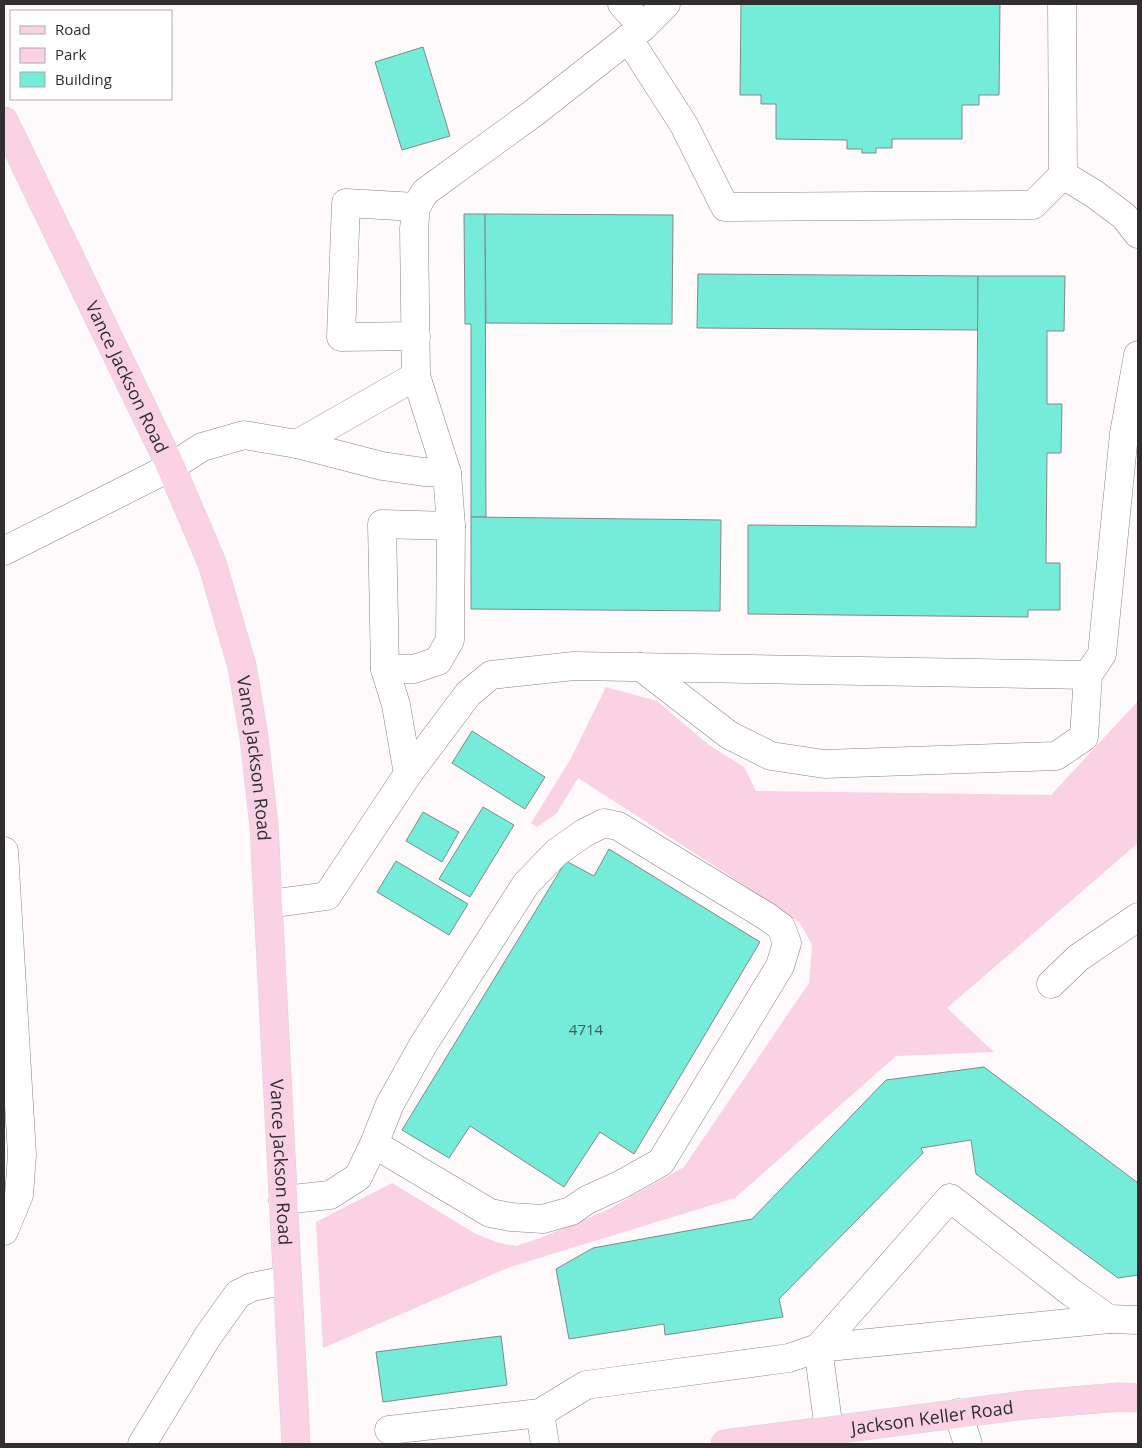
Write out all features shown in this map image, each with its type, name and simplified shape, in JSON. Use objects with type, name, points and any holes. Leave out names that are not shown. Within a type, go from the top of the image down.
[{"type":"main road","name":"Vance Jackson Road","points":[[4,121],[171,467],[212,563],[242,666],[258,767],[264,826],[296,1444]]},
{"type":"main road","name":"Jackson Keller Road","points":[[726,1444],[1025,1405],[1120,1397],[1138,1398]]},
{"type":"street","points":[[622,4],[725,207],[1033,205],[1063,175],[1062,4]]},
{"type":"street","points":[[385,669],[414,669],[438,661],[450,640],[451,526],[447,473],[416,376],[414,229],[416,207],[425,192],[535,112],[636,32],[666,4]]},
{"type":"street","points":[[1063,175],[1093,193],[1124,216],[1138,234]]},
{"type":"street","points":[[416,207],[346,203],[342,337],[416,336]]},
{"type":"street","points":[[641,667],[729,735],[771,756],[824,764],[1056,756],[1084,737],[1088,675],[1102,654],[1124,434],[1138,355]]},
{"type":"street","points":[[297,444],[416,376]]},
{"type":"street","points":[[4,551],[171,467],[202,447],[244,435],[297,444],[382,466],[447,473]]},
{"type":"street","points":[[408,774],[396,705],[385,669],[382,524],[451,526]]},
{"type":"street","points":[[268,904],[327,896],[408,774],[468,694],[491,675],[574,666],[1088,675]]},
{"type":"street","points":[[283,1200],[330,1195],[358,1177],[390,1104],[423,1045],[526,884],[557,852],[584,833],[604,823],[618,826],[781,927],[787,943],[780,966],[660,1162],[622,1184],[587,1200],[571,1211],[543,1219],[511,1217],[490,1213],[374,1144]]},
{"type":"street","points":[[4,851],[22,1155],[19,1195],[4,1231]]},
{"type":"street","points":[[1051,984],[1078,958],[1138,917]]},
{"type":"street","points":[[829,1430],[818,1348],[950,1198],[1109,1320]]},
{"type":"street","points":[[142,1444],[208,1336],[238,1294],[252,1287],[287,1280]]},
{"type":"street","points":[[389,1430],[540,1412],[586,1385],[789,1358],[818,1348],[1109,1320],[1138,1320]]},
{"type":"street","points":[[540,1412],[545,1444]]},
{"type":"street","points":[[958,1414],[968,1444]]},
{"type":"green space","points":[[606,687],[657,701],[709,745],[744,767],[756,791],[1051,795],[1138,701],[1138,843],[947,1008],[994,1052],[896,1056],[735,1198],[510,1267],[323,1348],[316,1222],[392,1183],[476,1234],[499,1243],[516,1246],[605,1211],[684,1167],[809,983],[812,945],[800,923],[578,778],[557,813],[537,827],[531,823],[570,760]]},
{"type":"building","points":[[741,4],[1000,4],[999,95],[979,95],[979,105],[962,105],[962,139],[892,139],[892,148],[876,148],[876,153],[862,153],[862,149],[847,149],[847,140],[776,139],[776,104],[761,104],[761,95],[740,95]]},
{"type":"building","points":[[423,47],[450,136],[402,150],[375,62]]},
{"type":"building","points":[[464,214],[485,214],[486,517],[471,517],[471,324],[465,324]]},
{"type":"building","points":[[485,214],[673,215],[672,324],[486,323]]},
{"type":"building","points":[[698,274],[978,276],[978,330],[697,328]]},
{"type":"building","points":[[978,276],[1065,276],[1064,331],[1047,331],[1047,404],[1062,404],[1061,453],[1047,453],[1046,563],[1060,563],[1060,610],[1028,610],[1028,617],[748,614],[748,525],[976,527]]},
{"type":"building","points":[[471,517],[721,520],[720,611],[471,609]]},
{"type":"building","points":[[472,731],[545,777],[525,809],[452,763]]},
{"type":"building","points":[[483,807],[514,825],[470,897],[439,879]]},
{"type":"building","points":[[423,812],[459,832],[442,862],[406,841]]},
{"type":"building","points":[[609,849],[760,942],[634,1154],[600,1132],[564,1187],[470,1126],[449,1158],[402,1130],[566,861],[594,876]]},
{"type":"building","points":[[396,861],[468,904],[449,935],[377,892]]},
{"type":"building","points":[[984,1067],[1138,1183],[1138,1275],[1118,1278],[976,1174],[971,1140],[921,1148],[923,1153],[779,1299],[783,1317],[665,1335],[664,1324],[569,1339],[556,1269],[593,1248],[752,1219],[886,1080]]},
{"type":"building","points":[[501,1336],[507,1385],[383,1402],[376,1352]]}]
